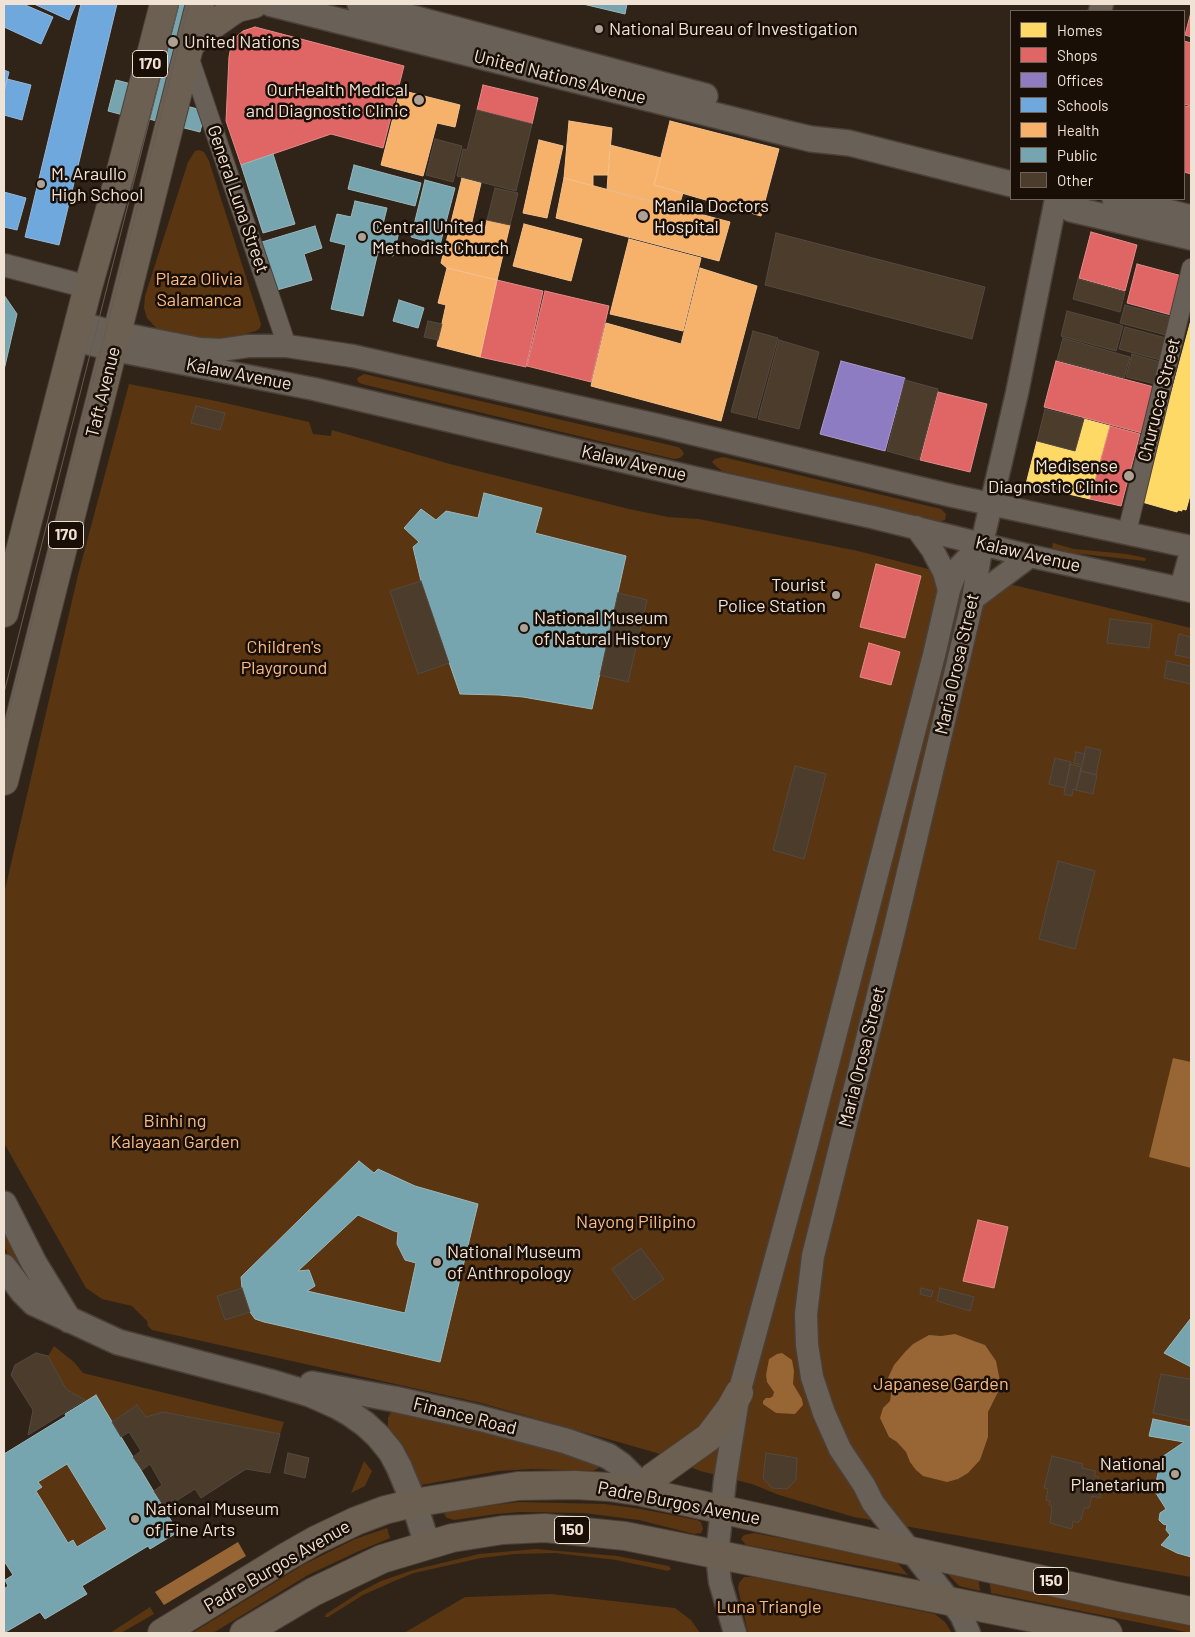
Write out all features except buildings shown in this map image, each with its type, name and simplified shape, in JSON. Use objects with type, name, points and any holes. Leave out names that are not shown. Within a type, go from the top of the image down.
[{"type":"main road","name":"170","points":[[4,613],[88,287],[164,4]]},
{"type":"main road","name":"Taft Avenue","points":[[4,781],[200,4]]},
{"type":"main road","points":[[189,48],[204,31],[228,14],[238,8],[254,4]]},
{"type":"main road","name":"United Nations Avenue","points":[[272,4],[791,127],[815,127],[849,143],[1010,184]]},
{"type":"main road","name":"United Nations Avenue","points":[[360,4],[791,127]]},
{"type":"main road","points":[[1059,200],[1071,209],[1122,207],[1191,218]]},
{"type":"main road","points":[[1122,207],[1191,237]]},
{"type":"main road","points":[[4,1204],[34,1263],[69,1320]]},
{"type":"main road","name":"Finance Road","points":[[4,1267],[22,1292],[34,1303],[118,1342],[270,1382],[310,1394],[338,1406],[365,1424],[378,1436],[399,1467],[414,1503],[427,1544]]},
{"type":"main road","name":"Finance Road","points":[[270,1382],[303,1383],[394,1399],[479,1418],[566,1441],[608,1456],[632,1476],[642,1492]]},
{"type":"main road","points":[[642,1492],[654,1477],[709,1437],[740,1393]]},
{"type":"main road","points":[[378,1436],[375,1422],[379,1408],[383,1402],[394,1399]]},
{"type":"main road","name":"Padre Burgos Avenue","points":[[162,1633],[316,1540],[356,1521],[385,1510],[414,1503],[518,1486],[575,1485],[609,1487],[642,1492],[1191,1611]]},
{"type":"main road","name":"150","points":[[244,1633],[312,1592],[382,1559],[452,1538],[503,1530],[545,1528],[625,1536],[1108,1633]]},
{"type":"main road","points":[[1014,1633],[1040,1620]]},
{"type":"street","name":"General Luna Street","points":[[189,48],[287,346]]},
{"type":"street","name":"Maria Orosa Street","points":[[969,1633],[961,1615],[873,1503],[864,1485],[840,1449],[824,1413],[812,1377],[807,1346],[806,1314],[813,1256],[897,918],[973,599],[982,543],[1058,200]]},
{"type":"street","points":[[4,265],[88,287]]},
{"type":"street","name":"Churucca Street","points":[[1127,532],[1191,268]]},
{"type":"street","name":"Kalaw Avenue","points":[[77,331],[695,478],[916,527],[1030,556],[1186,589]]},
{"type":"street","name":"Kalaw Avenue","points":[[116,341],[221,350],[248,346],[287,346],[353,356],[992,504],[1191,546]]},
{"type":"street","points":[[916,527],[932,549],[944,572],[949,590]]},
{"type":"street","name":"Maria Orosa Street","points":[[717,1555],[721,1508],[740,1393],[807,1144],[934,655],[949,590],[957,569],[982,543]]},
{"type":"street","points":[[1186,589],[1191,552]]},
{"type":"street","points":[[973,599],[1030,556]]},
{"type":"street","points":[[717,1555],[720,1582],[735,1633]]},
{"type":"green space","name":"Plaza Olivia Salamanca","points":[[195,151],[204,152],[209,161],[261,324],[260,328],[256,331],[229,338],[207,339],[161,333],[147,318],[144,308],[145,296],[188,162]]},
{"type":"green space","points":[[364,374],[678,447],[684,454],[680,458],[674,459],[362,384],[358,382],[357,378]]},
{"type":"green space","points":[[129,384],[309,422],[313,434],[331,436],[332,430],[450,464],[629,509],[668,517],[699,519],[858,551],[940,572],[1018,586],[1191,628],[1191,1577],[854,1517],[779,1495],[752,1484],[700,1471],[657,1453],[481,1403],[152,1330],[148,1326],[147,1321],[132,1306],[102,1299],[86,1288],[4,1143],[4,894],[78,575]]},
{"type":"green space","points":[[723,457],[941,509],[946,514],[945,520],[938,522],[722,471],[712,462]]},
{"type":"green space","points":[[1053,543],[1074,549],[1127,554],[1146,558],[1145,561],[1073,553],[1052,548]]},
{"type":"green space","points":[[4,1233],[18,1261],[24,1267],[27,1277],[9,1257],[4,1246]]},
{"type":"green space","points":[[54,1346],[74,1362],[83,1373],[284,1422],[280,1434],[163,1412],[146,1417],[137,1405],[112,1422],[84,1400],[66,1389],[48,1356]]},
{"type":"green space","points":[[392,1410],[506,1428],[600,1466],[593,1471],[532,1469],[498,1471],[421,1485],[418,1482],[407,1453],[388,1428],[388,1418]]},
{"type":"green space","points":[[364,1461],[372,1471],[365,1486],[351,1493]]},
{"type":"green space","points":[[67,1464],[107,1529],[77,1547],[73,1540],[68,1543],[36,1491],[42,1487],[38,1482]]},
{"type":"green space","points":[[519,1502],[605,1504],[641,1509],[697,1520],[701,1522],[703,1529],[701,1533],[694,1534],[639,1520],[584,1513],[520,1512],[454,1520],[447,1518],[444,1514],[467,1508]]},
{"type":"green space","points":[[387,1528],[390,1538],[308,1575],[213,1633],[192,1633],[303,1565],[355,1539]]},
{"type":"green space","points":[[754,1533],[895,1560],[908,1575],[746,1545],[741,1539],[744,1535]]},
{"type":"green space","points":[[536,1549],[617,1556],[669,1566],[671,1569],[668,1571],[616,1560],[555,1553],[515,1554],[481,1558],[414,1573],[363,1595],[328,1617],[325,1617],[326,1614],[360,1592],[381,1581],[413,1570],[479,1554]]},
{"type":"green space","points":[[945,1571],[978,1576],[980,1591],[959,1586]]},
{"type":"green space","name":"Luna Triangle","points":[[744,1577],[754,1577],[935,1614],[945,1622],[952,1633],[748,1633],[738,1588],[739,1583]]},
{"type":"green space","points":[[989,1579],[1191,1619],[1191,1633],[991,1593]]},
{"type":"green space","points":[[551,1594],[675,1608],[691,1620],[700,1633],[404,1633],[465,1597]]},
{"type":"green space","points":[[150,1607],[154,1614],[121,1633],[110,1633]]},
{"type":"shaded area","points":[[1173,1058],[1191,1062],[1191,1168],[1149,1157]]},
{"type":"shaded area","points":[[955,1334],[985,1345],[996,1361],[1001,1386],[988,1412],[988,1437],[980,1460],[968,1473],[958,1479],[947,1482],[923,1476],[916,1470],[906,1452],[897,1442],[889,1437],[880,1418],[883,1408],[890,1401],[891,1394],[887,1380],[894,1365],[905,1352],[913,1344],[929,1335]]},
{"type":"shaded area","points":[[782,1353],[792,1360],[794,1371],[793,1384],[802,1399],[803,1405],[795,1414],[776,1413],[763,1404],[763,1401],[773,1396],[774,1392],[767,1382],[766,1375],[769,1359]]},
{"type":"shaded area","points":[[238,1542],[246,1556],[164,1605],[155,1592]]},
{"type":"tram line","points":[[4,693],[179,4]]},
{"type":"tram line","points":[[4,731],[189,4]]},
{"type":"place","name":"National Bureau of Investigation","points":[[599,29]]},
{"type":"place","name":"United Nations","points":[[173,42]]},
{"type":"place","name":"OurHealth Medical and Diagnostic Clinic","points":[[419,100]]},
{"type":"place","name":"M. Araullo High School","points":[[41,184]]},
{"type":"place","name":"Manila Doctors Hospital","points":[[643,216]]},
{"type":"place","name":"Central United Methodist Church","points":[[362,237]]},
{"type":"place","name":"Medisense Diagnostic Clinic","points":[[1129,476]]},
{"type":"place","name":"Tourist Police Station","points":[[836,595]]},
{"type":"place","name":"National Museum of Natural History","points":[[524,628]]},
{"type":"place","name":"National Museum of Anthropology","points":[[437,1262]]},
{"type":"place","name":"National Planetarium","points":[[1175,1474]]},
{"type":"place","name":"National Museum of Fine Arts","points":[[135,1519]]},
{"type":"park label","name":"Children's Playground","points":[[284,658]]},
{"type":"park label","name":"Binhi ng Kalayaan Garden","points":[[175,1131]]},
{"type":"park label","name":"Nayong Pilipino","points":[[636,1222]]},
{"type":"park label","name":"Japanese Garden","points":[[941,1384]]}]
